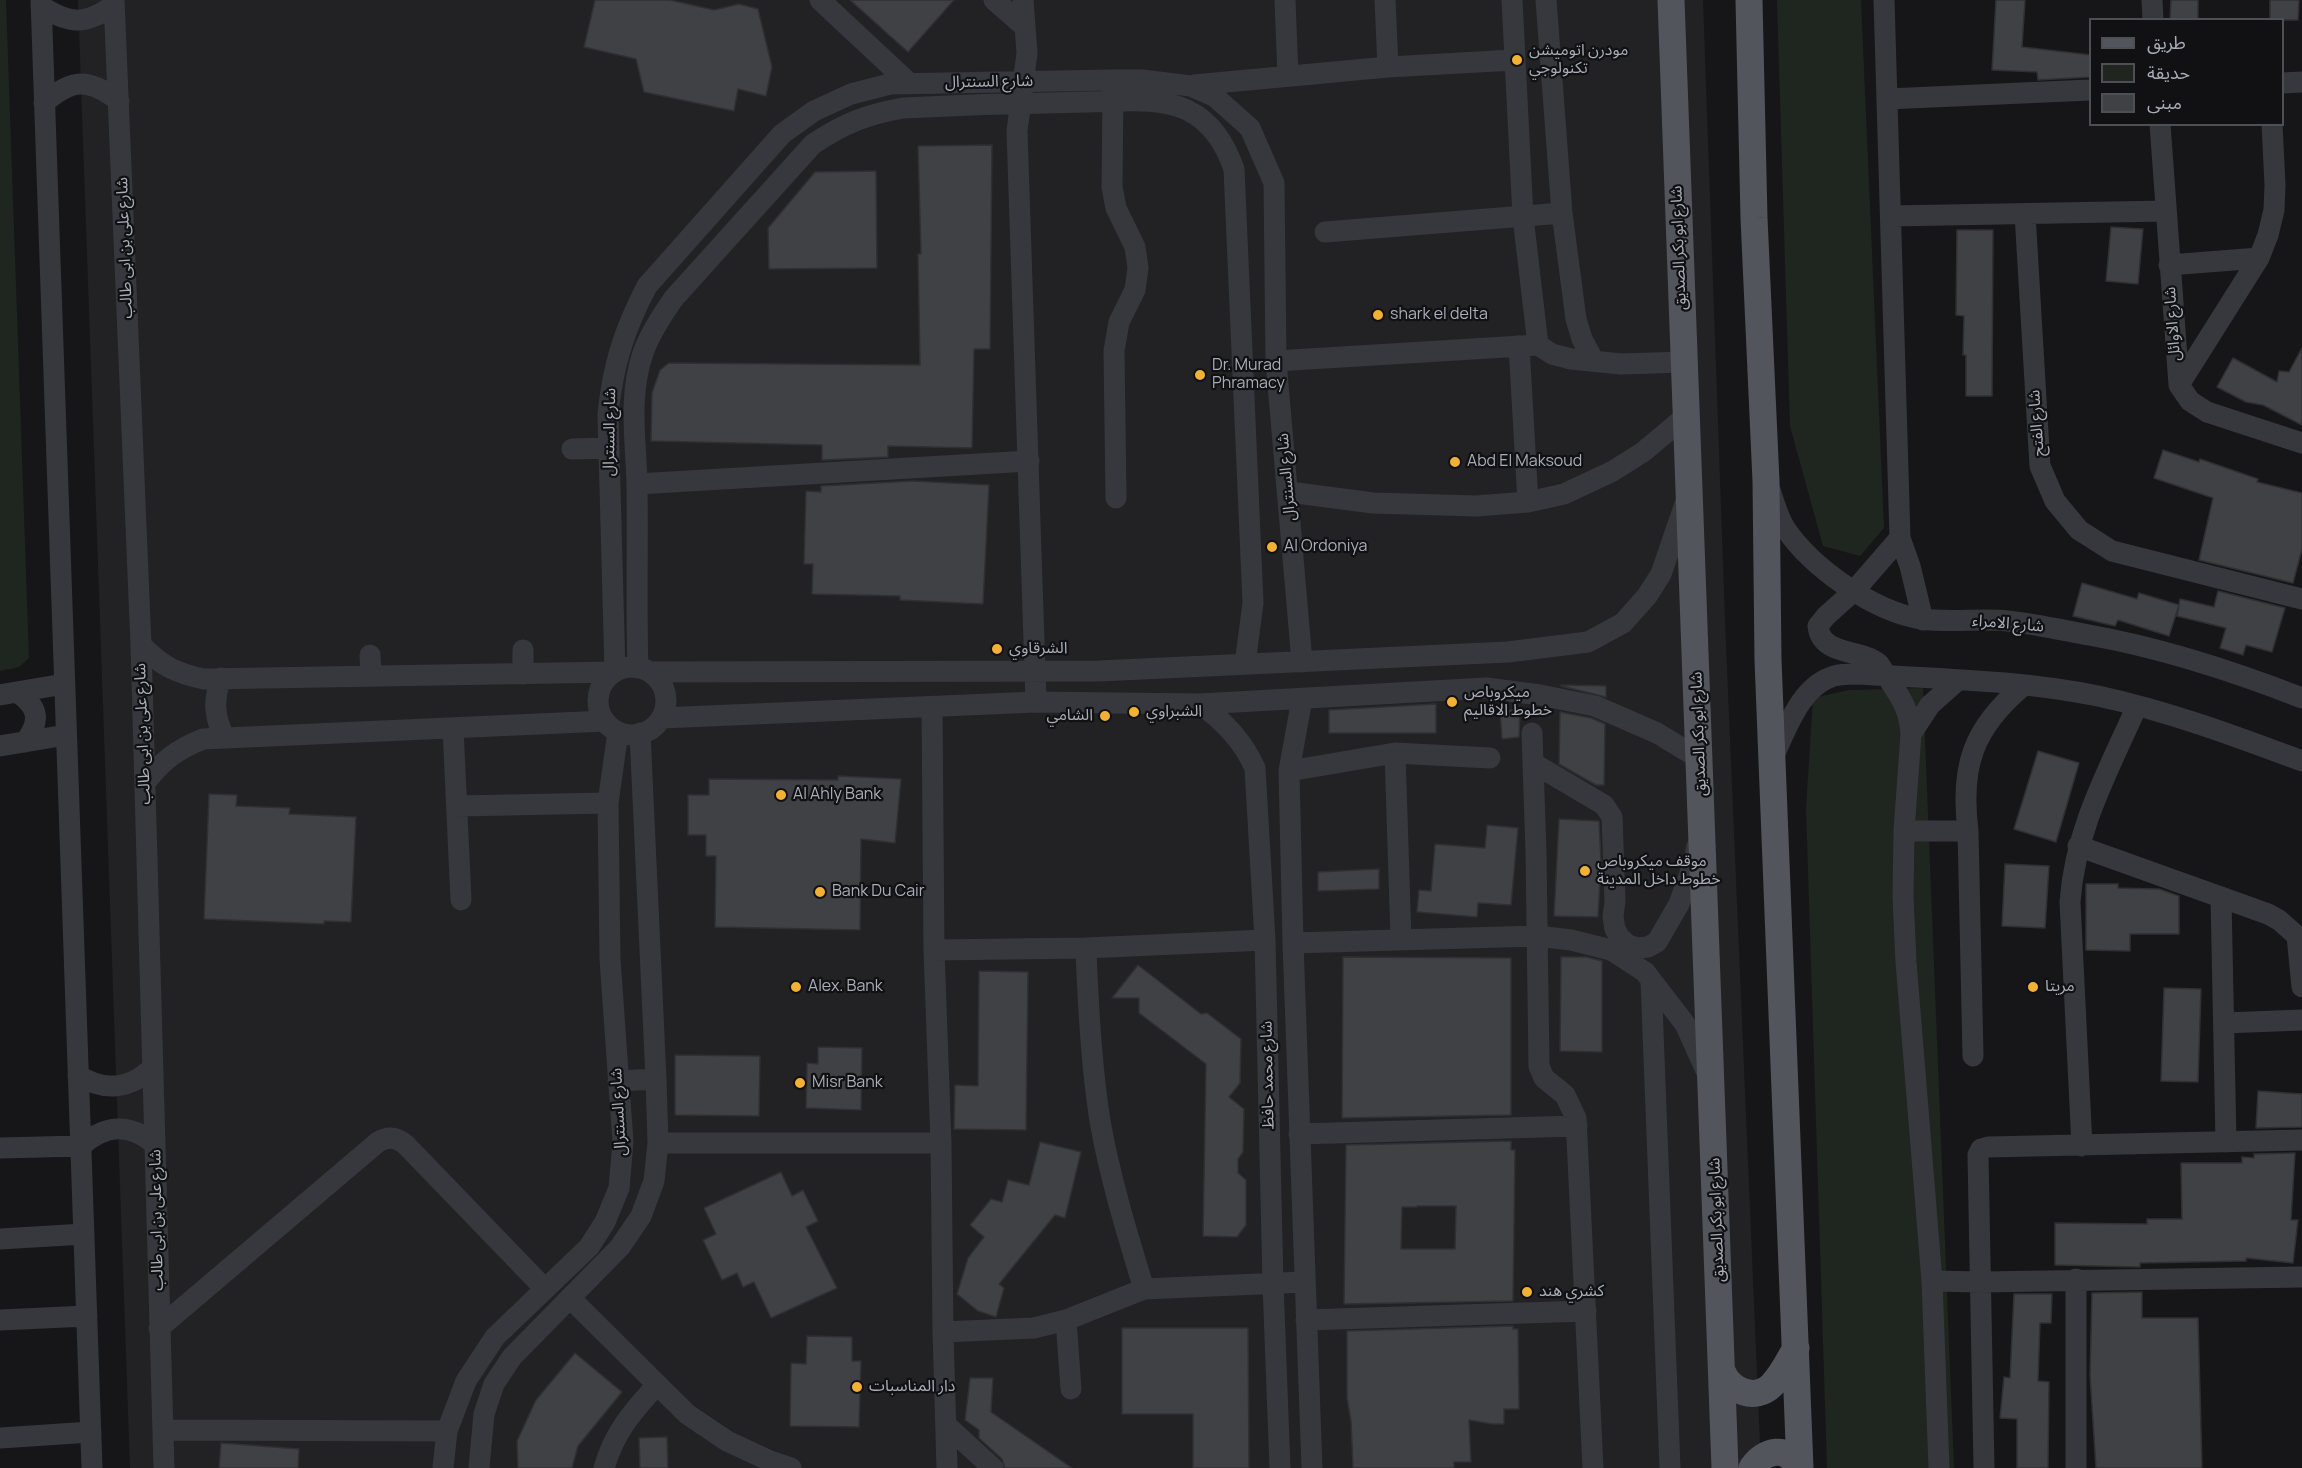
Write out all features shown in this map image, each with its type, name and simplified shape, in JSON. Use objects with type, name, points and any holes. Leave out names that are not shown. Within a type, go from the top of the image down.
[{"type":"main road","name":"شارع ابو بكر الصديق","points":[[1671,0],[1725,1468]]},
{"type":"main road","points":[[1749,0],[1754,218],[1766,481],[1766,575],[1772,758],[1799,1468]]},
{"type":"main road","points":[[1722,1371],[1725,1378],[1737,1390],[1760,1392],[1774,1384],[1796,1348]]},
{"type":"main road","points":[[1752,1468],[1763,1455],[1778,1451],[1792,1458],[1799,1468]]},
{"type":"street","points":[[820,0],[910,84]]},
{"type":"street","points":[[994,0],[1025,27]]},
{"type":"street","points":[[1023,0],[1027,53],[1017,131],[1036,702]]},
{"type":"street","points":[[1285,0],[1288,76]]},
{"type":"street","points":[[1385,0],[1388,67]]},
{"type":"street","points":[[1512,0],[1528,345],[1528,502]]},
{"type":"street","points":[[1546,0],[1562,213],[1576,319],[1582,339],[1594,361]]},
{"type":"street","points":[[1884,0],[1899,538],[1910,566],[1923,620]]},
{"type":"street","points":[[2152,0],[2153,18]]},
{"type":"street","points":[[41,3],[58,17],[78,20],[98,16],[114,2]]},
{"type":"street","name":"شارع على بن ابى طالب","points":[[114,2],[141,645],[164,1468]]},
{"type":"street","points":[[41,3],[92,1468]]},
{"type":"street","points":[[1191,86],[1388,67],[1515,60]]},
{"type":"street","points":[[1112,80],[1112,187],[1116,208],[1135,247],[1138,268],[1135,290],[1119,322],[1114,351],[1116,498]]},
{"type":"street","name":"شارع السنترال","points":[[614,672],[608,414],[611,381],[619,348],[631,316],[647,286],[782,134],[814,111],[851,94],[890,84],[1112,80],[1142,80],[1191,86],[1214,96],[1250,128],[1274,183],[1276,360],[1302,662]]},
{"type":"street","points":[[2284,83],[2302,82]]},
{"type":"street","points":[[44,103],[60,88],[81,83],[102,88],[119,101]]},
{"type":"street","points":[[1887,99],[2089,90]]},
{"type":"street","name":"شارع السنترال","points":[[644,670],[636,573],[637,484],[633,415],[635,383],[643,352],[656,324],[674,298],[813,144],[840,126],[871,114],[903,108],[1113,102],[1169,104],[1187,111],[1204,121],[1217,134],[1228,151],[1234,169],[1252,603],[1245,664]]},
{"type":"street","name":"شارع الاوائل","points":[[2160,126],[2179,385],[2190,401],[2207,412],[2302,443]]},
{"type":"street","points":[[2179,385],[2259,258],[2268,235],[2274,210],[2275,185],[2272,126]]},
{"type":"street","points":[[1891,216],[2166,211]]},
{"type":"street","points":[[1326,232],[1562,213]]},
{"type":"street","name":"شارع الفتح","points":[[2025,213],[2040,466],[2055,501],[2079,530],[2112,551],[2302,599]]},
{"type":"street","points":[[2169,265],[2259,258]]},
{"type":"street","points":[[1239,272],[1275,270]]},
{"type":"street","points":[[1276,360],[1528,345],[1552,354],[1621,364],[1683,362]]},
{"type":"street","points":[[1289,492],[1373,503],[1476,506],[1528,502],[1564,494],[1613,471],[1643,452],[1686,416]]},
{"type":"street","points":[[572,449],[608,448]]},
{"type":"street","points":[[637,484],[1029,461]]},
{"type":"street","name":"شارع الامراء","points":[[1766,481],[1784,527],[1809,556],[1854,591],[1902,615],[1923,620],[2008,621],[2092,635],[2175,655],[2256,680],[2302,698]]},
{"type":"street","points":[[141,645],[157,661],[177,673],[204,680],[614,672],[622,669],[1099,671],[1508,652],[1588,642],[1623,623],[1647,596],[1660,574],[1689,492]]},
{"type":"street","points":[[1899,538],[1854,591],[1820,621],[1819,634],[1836,649],[1879,663],[1905,703],[1910,718],[1903,896],[1906,962],[1932,1281],[1939,1468]]},
{"type":"street","points":[[612,574],[636,573]]},
{"type":"street","points":[[523,650],[523,674]]},
{"type":"street","points":[[370,655],[371,676]]},
{"type":"street","points":[[1394,658],[1395,692]]},
{"type":"street","points":[[144,783],[160,763],[181,748],[203,739],[453,728],[611,727],[633,735],[651,729],[661,718],[666,705],[663,686],[644,670]]},
{"type":"street","points":[[611,727],[598,706],[598,697],[606,679],[614,672]]},
{"type":"street","points":[[1772,758],[1797,707],[1812,688],[1834,676],[1858,674],[2023,686],[2096,696],[2168,713],[2302,760]]},
{"type":"street","points":[[221,678],[215,700],[215,711],[225,738]]},
{"type":"street","points":[[1911,734],[1930,705],[1957,681]]},
{"type":"street","points":[[9,693],[64,684]]},
{"type":"street","points":[[1973,1056],[1968,831],[1964,801],[1966,773],[1975,745],[1989,719],[2004,701],[2023,686]]},
{"type":"street","points":[[661,718],[1036,702],[1200,704],[1486,688],[1576,701],[1595,706],[1638,724],[1700,759]]},
{"type":"street","points":[[9,693],[30,700],[36,715],[34,729],[25,741]]},
{"type":"street","name":"شارع محمد حافظ","points":[[1302,699],[1289,771],[1299,1134],[1312,1468]]},
{"type":"street","name":"شارع محمد حافظ","points":[[1200,704],[1217,716],[1246,748],[1256,768],[1265,940],[1280,1468]]},
{"type":"street","points":[[2082,1146],[2070,902],[2078,846],[2091,809],[2137,706]]},
{"type":"street","points":[[932,707],[934,950],[941,1143],[947,1468]]},
{"type":"street","name":"شارع السنترال","points":[[443,1468],[447,1431],[466,1381],[495,1337],[589,1247],[604,1222],[619,1188],[623,1142],[610,959],[611,727]]},
{"type":"street","points":[[453,728],[461,900]]},
{"type":"street","points":[[479,1468],[484,1414],[495,1384],[512,1357],[620,1247],[641,1216],[654,1181],[657,1143],[656,1078],[640,733]]},
{"type":"street","points":[[1532,733],[1539,1066],[1544,1078],[1570,1102],[1577,1126],[1593,1468]]},
{"type":"street","points":[[0,746],[66,735]]},
{"type":"street","points":[[1395,753],[1401,939]]},
{"type":"street","points":[[1289,771],[1395,753],[1490,758]]},
{"type":"street","points":[[1533,763],[1604,805],[1612,817],[1616,901],[1614,923],[1620,938],[1628,945],[1637,948],[1648,947],[1657,942],[1679,904],[1694,862],[1701,819]]},
{"type":"street","points":[[457,806],[643,812]]},
{"type":"street","points":[[1904,831],[1968,831]]},
{"type":"street","points":[[2078,846],[2268,914],[2289,927],[2296,936],[2302,987]]},
{"type":"street","points":[[2221,897],[2226,1142]]},
{"type":"street","points":[[1293,944],[1537,936],[1571,940],[1611,950],[1645,972],[1652,980],[1685,1024],[1712,1083]]},
{"type":"street","points":[[934,950],[1086,948],[1265,940]]},
{"type":"street","points":[[1086,948],[1089,1035],[1100,1121],[1118,1206],[1144,1289]]},
{"type":"street","points":[[1652,980],[1670,1468]]},
{"type":"street","points":[[2224,1023],[2302,1020]]},
{"type":"street","points":[[78,1075],[90,1082],[117,1087],[136,1081],[152,1068]]},
{"type":"street","points":[[618,1081],[656,1078]]},
{"type":"street","points":[[1299,1134],[1577,1126]]},
{"type":"street","points":[[0,1148],[81,1146],[91,1137],[117,1128],[132,1130],[155,1144]]},
{"type":"street","points":[[159,1328],[378,1142],[388,1137],[406,1145],[544,1289]]},
{"type":"street","points":[[1984,1468],[1978,1152],[1988,1147],[2302,1140]]},
{"type":"street","points":[[657,1143],[941,1143]]},
{"type":"street","points":[[0,1239],[84,1234]]},
{"type":"street","points":[[1932,1281],[2302,1277]]},
{"type":"street","points":[[2076,1279],[2076,1468]]},
{"type":"street","points":[[943,1332],[1034,1328],[1066,1320],[1144,1289],[1304,1282]]},
{"type":"street","points":[[570,1298],[656,1386],[687,1414],[772,1465],[791,1468]]},
{"type":"street","points":[[1306,1320],[1586,1311]]},
{"type":"street","points":[[0,1320],[87,1316]]},
{"type":"street","points":[[1066,1320],[1071,1389]]},
{"type":"street","points":[[604,1468],[609,1450],[629,1415],[656,1386]]},
{"type":"street","points":[[946,1425],[993,1468]]},
{"type":"street","points":[[163,1430],[447,1431]]},
{"type":"street","points":[[0,1438],[91,1432]]},
{"type":"shaded area","points":[[78,0],[1703,0],[1725,621],[1761,1468],[130,1468]]},
{"type":"green space","points":[[0,0],[6,0],[29,658],[19,667],[0,671]]},
{"type":"green space","points":[[1777,0],[1861,0],[1884,528],[1860,556],[1823,546],[1790,426]]},
{"type":"green space","points":[[1923,688],[1954,1468],[1827,1468],[1806,808],[1813,698],[1849,690]]},
{"type":"building","points":[[595,0],[670,0],[714,10],[739,4],[758,9],[772,67],[766,96],[738,89],[734,111],[644,92],[636,59],[584,47]]},
{"type":"building","points":[[850,0],[954,0],[908,52]]},
{"type":"building","points":[[1996,0],[2025,0],[2022,47],[2089,55],[2089,77],[2038,80],[2037,72],[1992,70]]},
{"type":"building","points":[[2171,0],[2198,0],[2198,18],[2170,18]]},
{"type":"building","points":[[2270,0],[2299,0],[2298,20],[2270,18]]},
{"type":"building","points":[[992,145],[990,349],[974,349],[972,448],[888,446],[888,457],[822,460],[822,445],[651,441],[652,393],[660,370],[669,363],[920,365],[918,254],[921,254],[918,146]]},
{"type":"building","points":[[876,171],[877,268],[769,269],[768,228],[815,172]]},
{"type":"building","points":[[2111,227],[2143,229],[2138,284],[2106,281]]},
{"type":"building","points":[[1957,230],[1993,230],[1992,396],[1966,396],[1966,355],[1963,355],[1964,316],[1956,315]]},
{"type":"building","points":[[2302,348],[2302,425],[2263,405],[2246,402],[2217,387],[2233,358],[2277,382],[2279,371],[2289,372]]},
{"type":"building","points":[[2163,450],[2199,462],[2200,459],[2258,479],[2257,482],[2302,493],[2302,549],[2293,583],[2199,560],[2213,498],[2154,478]]},
{"type":"building","points":[[913,481],[989,485],[983,604],[900,600],[900,596],[812,594],[813,564],[804,564],[806,491],[821,492],[821,486]]},
{"type":"building","points":[[2082,583],[2137,599],[2139,593],[2179,605],[2169,636],[2118,620],[2115,626],[2073,616]]},
{"type":"building","points":[[2218,591],[2285,608],[2272,652],[2246,645],[2243,655],[2220,648],[2226,628],[2177,616],[2180,599],[2214,607]]},
{"type":"building","points":[[1561,686],[1606,686],[1606,697]]},
{"type":"building","points":[[1436,704],[1436,733],[1329,733],[1329,710]]},
{"type":"building","points":[[1520,709],[1519,737],[1502,739],[1500,711]]},
{"type":"building","points":[[1560,712],[1591,718],[1605,724],[1604,785],[1596,785],[1559,764]]},
{"type":"building","points":[[2038,751],[2079,763],[2056,842],[2014,829]]},
{"type":"building","points":[[838,776],[901,779],[895,843],[861,839],[860,930],[715,927],[716,856],[706,856],[706,835],[688,835],[688,795],[709,795],[709,779],[838,780]]},
{"type":"building","points":[[209,794],[237,795],[236,806],[290,808],[289,814],[356,817],[351,922],[324,921],[324,924],[204,919]]},
{"type":"building","points":[[1559,819],[1599,821],[1601,861],[1598,917],[1554,916]]},
{"type":"building","points":[[1487,825],[1518,828],[1511,905],[1478,903],[1477,917],[1417,912],[1419,890],[1431,891],[1435,844],[1485,848]]},
{"type":"building","points":[[2005,864],[2049,866],[2045,928],[2002,926]]},
{"type":"building","points":[[1379,869],[1379,889],[1318,891],[1318,872]]},
{"type":"building","points":[[2086,884],[2118,884],[2118,888],[2159,889],[2179,896],[2179,934],[2130,934],[2130,951],[2086,950]]},
{"type":"building","points":[[1343,957],[1511,958],[1511,1115],[1342,1118]]},
{"type":"building","points":[[1561,957],[1586,957],[1602,961],[1602,1052],[1560,1051]]},
{"type":"building","points":[[1138,965],[1201,1014],[1207,1013],[1241,1039],[1240,1083],[1229,1097],[1244,1109],[1243,1152],[1238,1159],[1238,1173],[1246,1180],[1246,1225],[1237,1237],[1203,1236],[1206,1064],[1139,1013],[1139,998],[1112,998]]},
{"type":"building","points":[[979,971],[1028,972],[1026,1130],[954,1129],[955,1085],[978,1086]]},
{"type":"building","points":[[2164,988],[2201,989],[2198,1082],[2161,1081]]},
{"type":"building","points":[[818,1047],[862,1048],[861,1110],[806,1108],[807,1063],[818,1064]]},
{"type":"building","points":[[675,1055],[760,1056],[759,1116],[675,1115]]},
{"type":"building","points":[[2258,1091],[2302,1094],[2302,1127],[2256,1128]]},
{"type":"building","points":[[1511,1141],[1511,1150],[1515,1150],[1513,1301],[1344,1304],[1346,1145]],"holes":[[[1456,1206],[1455,1249],[1401,1249],[1402,1207]]]},
{"type":"building","points":[[1040,1142],[1081,1152],[1065,1218],[1055,1215],[999,1284],[1004,1288],[996,1317],[978,1311],[957,1294],[968,1258],[984,1237],[970,1225],[991,1199],[1002,1202],[1008,1180],[1029,1185]]},
{"type":"building","points":[[2295,1153],[2291,1220],[2298,1220],[2293,1263],[2246,1258],[2246,1261],[2140,1263],[2140,1267],[2055,1265],[2055,1223],[2147,1224],[2147,1219],[2182,1219],[2181,1163],[2242,1163],[2242,1157],[2254,1158],[2254,1154]]},
{"type":"building","points":[[781,1172],[792,1196],[803,1190],[818,1221],[806,1227],[837,1288],[771,1318],[754,1282],[743,1287],[737,1273],[722,1280],[703,1240],[716,1234],[704,1208]]},
{"type":"building","points":[[2142,1292],[2142,1318],[2198,1318],[2202,1468],[2096,1468],[2090,1375],[2092,1293]]},
{"type":"building","points":[[2014,1294],[2052,1294],[2051,1323],[2040,1323],[2038,1381],[2049,1382],[2048,1468],[2017,1468],[2017,1419],[2000,1418],[2004,1377],[2010,1378]]},
{"type":"building","points":[[1513,1326],[1513,1329],[1518,1329],[1519,1409],[1504,1409],[1504,1424],[1469,1420],[1471,1462],[1454,1462],[1454,1468],[1353,1468],[1351,1421],[1347,1398],[1347,1331]]},
{"type":"building","points":[[1122,1328],[1248,1328],[1249,1468],[1193,1468],[1193,1414],[1122,1414]]},
{"type":"building","points":[[807,1336],[852,1337],[852,1361],[861,1361],[859,1427],[790,1426],[791,1363],[806,1364]]},
{"type":"building","points":[[575,1353],[622,1392],[578,1446],[572,1468],[518,1468],[517,1441],[536,1400]]},
{"type":"building","points":[[970,1378],[993,1378],[991,1412],[1072,1468],[1005,1468],[1002,1459],[979,1438],[979,1430],[965,1420]]},
{"type":"building","points":[[667,1437],[668,1468],[640,1468],[639,1438]]},
{"type":"building","points":[[221,1443],[299,1449],[298,1468],[219,1468]]},
{"type":"place","name":"مودرن اتوميشن تكنولوجي","points":[[1517,60]]},
{"type":"place","name":"shark el delta","points":[[1378,315]]},
{"type":"place","name":"Dr. Murad Phramacy","points":[[1200,375]]},
{"type":"place","name":"Abd El Maksoud","points":[[1455,462]]},
{"type":"place","name":"Al Ordoniya","points":[[1272,547]]},
{"type":"place","name":"الشرقاوي","points":[[997,649]]},
{"type":"place","name":"ميكروباص خطوط الاقاليم","points":[[1452,702]]},
{"type":"place","name":"الشبراوي","points":[[1134,712]]},
{"type":"place","name":"الشامي","points":[[1105,716]]},
{"type":"place","name":"Al Ahly Bank","points":[[781,795]]},
{"type":"place","name":"موقف ميكروباص خطوط داخل المدينة","points":[[1585,871]]},
{"type":"place","name":"Bank Du Cair","points":[[820,892]]},
{"type":"place","name":"Alex. Bank","points":[[796,987]]},
{"type":"place","name":"مريتا","points":[[2033,987]]},
{"type":"place","name":"Misr Bank","points":[[800,1083]]},
{"type":"place","name":"كشري هند","points":[[1527,1292]]},
{"type":"place","name":"دار المناسبات","points":[[857,1387]]}]
